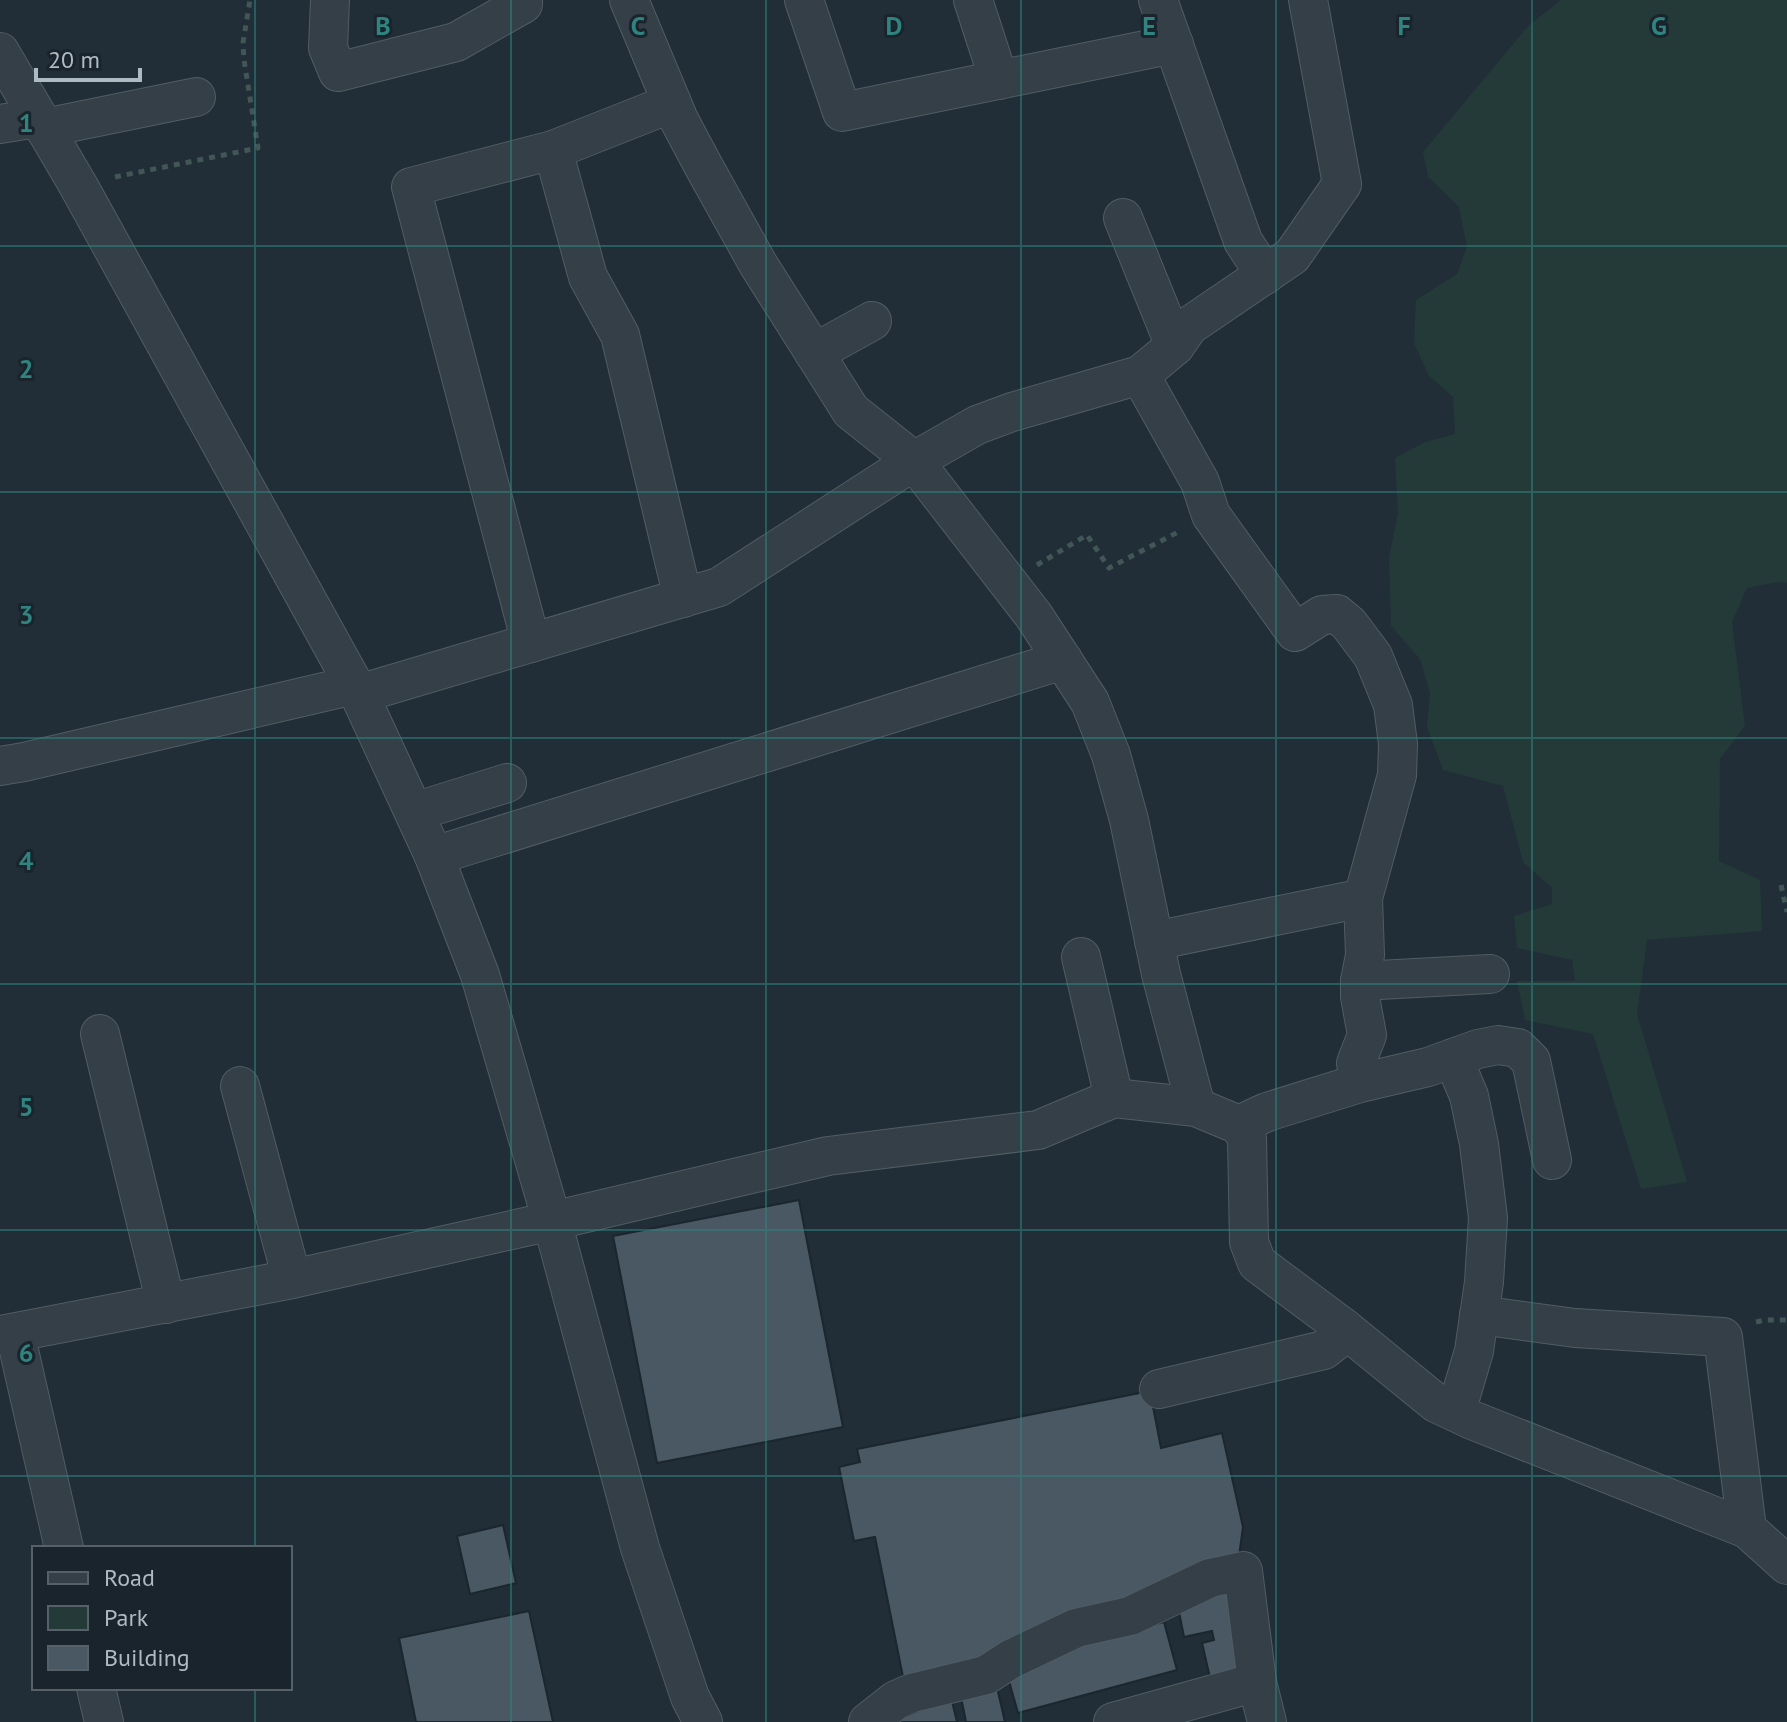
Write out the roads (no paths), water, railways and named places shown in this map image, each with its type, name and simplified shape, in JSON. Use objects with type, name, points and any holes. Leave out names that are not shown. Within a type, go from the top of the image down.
[{"type":"street","points":[[330,0],[328,48],[338,72],[456,42],[523,4],[523,0]]},
{"type":"street","points":[[629,0],[672,103],[704,167],[758,264],[851,411],[914,461],[1034,616],[1090,702],[1111,755],[1129,820],[1154,941],[1196,1107]]},
{"type":"street","points":[[804,0],[842,112],[1174,44]]},
{"type":"street","points":[[973,0],[999,80]]},
{"type":"street","points":[[1158,0],[1243,241],[1265,275]]},
{"type":"street","points":[[0,766],[357,690],[531,643],[719,587],[914,461],[977,425],[1140,375],[1175,346],[1189,326],[1292,256],[1342,184],[1308,0]]},
{"type":"street","points":[[0,52],[78,185],[357,690],[434,856],[480,975],[552,1221],[640,1548],[690,1697],[703,1722]]},
{"type":"street","points":[[0,124],[41,123],[196,97]]},
{"type":"street","points":[[531,643],[411,187],[553,150],[672,103]]},
{"type":"street","points":[[553,150],[588,277],[620,335],[683,598]]},
{"type":"street","points":[[1123,218],[1175,346]]},
{"type":"street","points":[[814,353],[872,321]]},
{"type":"street","points":[[1140,375],[1200,482],[1211,515],[1295,632],[1322,615],[1337,614],[1349,624],[1373,656],[1393,705],[1398,744],[1397,775],[1363,898],[1365,955],[1360,997],[1367,1035],[1356,1063],[1360,1083]]},
{"type":"street","points":[[434,856],[1063,660]]},
{"type":"street","points":[[414,812],[507,783]]},
{"type":"street","points":[[1154,941],[1363,898]]},
{"type":"street","points":[[1081,957],[1114,1098]]},
{"type":"street","points":[[1360,981],[1490,974]]},
{"type":"street","points":[[100,1034],[166,1304]]},
{"type":"street","points":[[1239,1125],[1267,1112],[1360,1083],[1428,1067],[1498,1045],[1518,1048],[1531,1061],[1552,1160]]},
{"type":"street","points":[[1453,1058],[1469,1096],[1479,1144],[1488,1218],[1484,1282],[1474,1351],[1456,1412]]},
{"type":"street","points":[[240,1086],[292,1279]]},
{"type":"street","points":[[63,1546],[8,1334],[292,1279],[828,1156],[1038,1130],[1114,1098],[1196,1107],[1239,1125],[1247,1138],[1249,1242],[1257,1263],[1436,1403],[1747,1529],[1787,1565]]},
{"type":"street","points":[[1479,1315],[1575,1328],[1723,1337],[1747,1529]]},
{"type":"street","points":[[1159,1389],[1324,1350],[1344,1328]]},
{"type":"street","points":[[868,1722],[896,1700],[912,1693],[986,1675],[1011,1659],[1076,1628],[1130,1616],[1210,1578],[1243,1571],[1257,1682],[1267,1722]]},
{"type":"street","points":[[1113,1722],[1257,1682]]},
{"type":"street","points":[[96,1690],[104,1722]]}]
